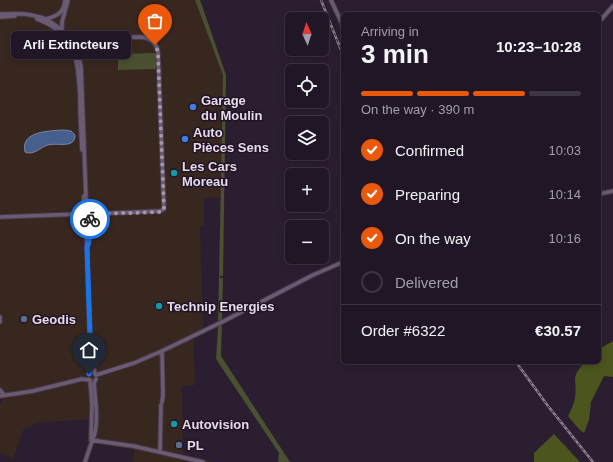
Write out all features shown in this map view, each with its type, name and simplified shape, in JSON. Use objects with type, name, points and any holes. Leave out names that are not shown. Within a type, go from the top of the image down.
[{"type":"street","points":[[46,20],[61,12],[67,0]]},
{"type":"street","points":[[62,30],[62,22],[67,0]]},
{"type":"street","points":[[332,0],[341,21]]},
{"type":"street","points":[[601,20],[613,6]]},
{"type":"street","points":[[0,15],[31,15],[46,20],[62,30],[75,48],[81,66],[86,198],[88,208],[93,214]]},
{"type":"street","points":[[0,15],[28,17],[46,22],[60,32],[74,51],[79,76],[84,198],[83,208],[80,211],[80,214]]},
{"type":"street","points":[[69,38],[100,39]]},
{"type":"street","points":[[75,48],[82,40],[145,38],[153,42],[157,49],[164,205],[163,210],[160,212],[93,214],[88,220],[89,244],[87,247],[91,367],[88,378],[90,380],[92,404],[91,440],[85,462]]},
{"type":"street","points":[[601,194],[613,191]]},
{"type":"street","points":[[83,208],[88,208]]},
{"type":"street","points":[[0,217],[80,214]]},
{"type":"street","points":[[80,214],[81,218],[88,220]]},
{"type":"street","points":[[58,386],[92,372],[95,374],[134,363],[162,351],[313,275],[341,263]]},
{"type":"street","points":[[0,317],[0,322]]},
{"type":"street","points":[[90,345],[96,380],[94,383],[96,418],[94,436],[91,440]]},
{"type":"street","points":[[160,452],[161,403],[163,395],[162,351]]},
{"type":"street","points":[[0,390],[2,396],[58,386],[82,379],[92,381],[96,380]]},
{"type":"street","points":[[91,440],[160,452],[203,462]]},
{"type":"shaded area","points":[[0,0],[195,0],[223,75],[220,197],[204,198],[204,227],[200,227],[203,329],[193,334],[195,385],[182,386],[183,454],[213,462],[132,462],[135,450],[86,442],[88,436],[89,419],[36,423],[23,430],[13,459],[0,453],[0,405],[4,397],[0,398]]},
{"type":"green space","points":[[195,0],[200,0],[226,75],[223,276],[220,276],[220,278],[223,278],[221,356],[290,462],[278,462],[279,453],[216,359],[218,328],[223,75]]},
{"type":"green space","points":[[156,53],[156,69],[118,70],[118,54]]},
{"type":"green space","points":[[613,341],[613,377],[604,376],[591,402],[589,420],[584,433],[568,416],[575,398],[575,379],[577,372],[583,364],[601,364],[601,348]]},
{"type":"green space","points":[[554,434],[580,462],[534,462],[534,453]]},
{"type":"water","points":[[63,130],[71,131],[75,135],[74,140],[71,143],[48,145],[31,153],[25,152],[25,145],[31,136],[44,132]]},
{"type":"railway","points":[[321,0],[341,50]]},
{"type":"railway","points":[[517,364],[548,406],[593,462]]},
{"type":"way so far","points":[[90,219],[92,218],[93,214],[160,212],[164,209],[158,55],[155,45]]},
{"type":"place","name":"Arli Extincteurs","points":[[155,45]]},
{"type":"place","name":"Garage du Moulin","points":[[193,107]]},
{"type":"place","name":"Auto Pièces Sens","points":[[185,139]]},
{"type":"place","name":"Les Cars Moreau","points":[[174,173]]},
{"type":"place","name":"Technip Energies","points":[[159,306]]},
{"type":"place","name":"Geodis","points":[[24,319]]},
{"type":"place","name":"Autovision","points":[[174,424]]},
{"type":"place","name":"PL","points":[[179,445]]},
{"type":"route","points":[[89,374],[91,361],[87,247],[89,244],[88,228],[90,219]]}]
